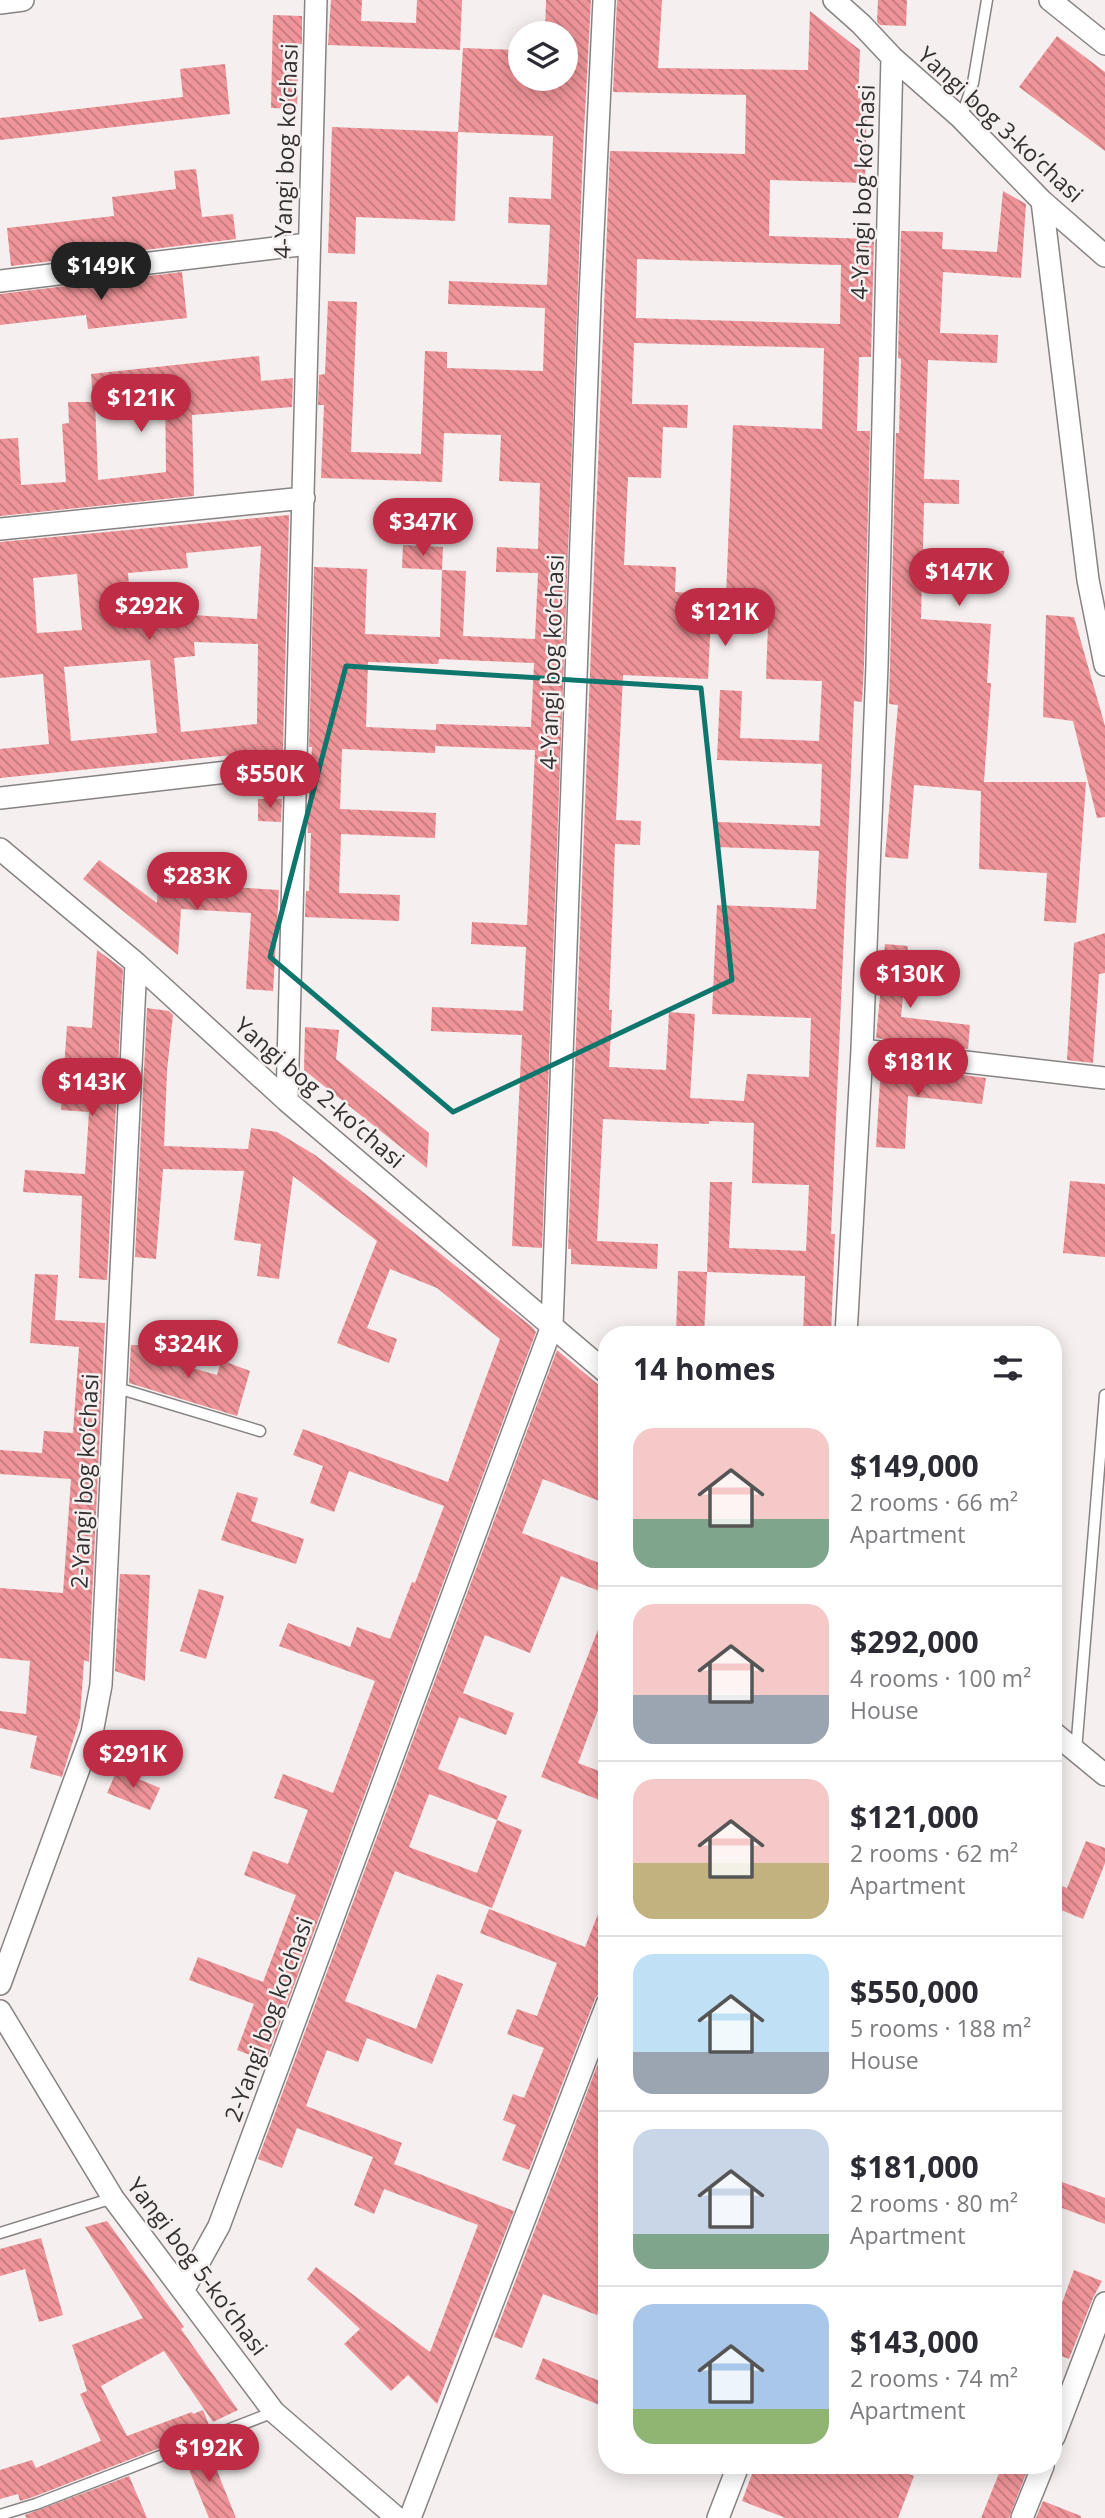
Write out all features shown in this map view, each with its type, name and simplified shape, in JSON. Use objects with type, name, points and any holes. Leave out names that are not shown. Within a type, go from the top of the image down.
[{"type":"street","points":[[0,3],[23,0]]},
{"type":"street","name":"4-Yangi bog koʼchasi","points":[[287,1101],[298,764],[308,244],[316,0]]},
{"type":"street","name":"4-Yangi bog koʼchasi","points":[[552,1326],[590,297],[604,0]]},
{"type":"street","name":"Yangi bog 3-koʼchasi","points":[[834,0],[861,23],[892,57],[961,118],[1042,201],[1105,256]]},
{"type":"street","points":[[861,23],[862,0]]},
{"type":"street","points":[[1050,0],[1105,44]]},
{"type":"street","name":"4-Yangi bog koʼchasi","points":[[847,1326],[862,1051],[877,665],[892,57]]},
{"type":"street","points":[[1042,201],[1088,580],[1105,665]]},
{"type":"street","points":[[0,281],[308,244]]},
{"type":"street","points":[[0,529],[304,498]]},
{"type":"street","points":[[0,798],[298,764]]},
{"type":"street","name":"Yangi bog 2-koʼchasi","points":[[0,849],[136,963],[287,1101],[598,1365]]},
{"type":"street","name":"2-Yangi bog koʼchasi","points":[[0,1984],[92,1733],[101,1685],[136,963]]},
{"type":"street","points":[[862,1051],[1105,1078]]},
{"type":"street","name":"2-Yangi bog koʼchasi","points":[[183,2291],[219,2226],[552,1326]]},
{"type":"street","points":[[1062,1739],[1105,1775]]},
{"type":"street","name":"Yangi bog 5-koʼchasi","points":[[0,2011],[113,2198],[274,2412],[397,2518]]},
{"type":"street","points":[[410,2518],[598,2027]]},
{"type":"street","points":[[1062,2416],[1105,2304]]},
{"type":"street","points":[[718,2518],[735,2474]]},
{"type":"street","points":[[1022,2518],[1039,2474]]},
{"type":"lane","points":[[961,118],[973,83],[987,0]]},
{"type":"lane","points":[[114,1387],[260,1431]]},
{"type":"lane","points":[[1076,1752],[1105,1395]]},
{"type":"lane","points":[[0,2233],[113,2198]]},
{"type":"lane","points":[[0,2515],[36,2504],[274,2412]]},
{"type":"highlighted area","points":[[346,666],[701,688],[732,980],[453,1112],[270,957]]},
{"type":"building","points":[[331,0],[362,0],[361,21],[416,23],[417,0],[462,0],[460,50],[328,45]]},
{"type":"building","points":[[546,0],[591,0],[583,150],[542,1248],[512,1246],[522,1035],[431,1031],[432,1007],[523,1011],[526,947],[471,944],[472,922],[527,925],[535,750],[436,746],[436,740],[435,753],[342,749],[340,809],[436,813],[435,838],[341,834],[339,893],[400,895],[399,921],[305,917],[306,891],[309,891],[311,833],[308,833],[307,822],[312,747],[309,747],[314,567],[367,569],[365,634],[440,637],[442,570],[466,571],[463,636],[535,639],[538,573],[496,572],[497,547],[538,549],[540,483],[499,481],[501,435],[444,433],[442,482],[321,478],[324,405],[318,405],[319,375],[325,374],[328,301],[357,302],[351,452],[421,454],[425,351],[447,352],[447,368],[543,371],[545,308],[448,304],[449,281],[547,285],[550,225],[508,223],[509,197],[551,199],[553,136],[458,132],[463,48],[508,50],[508,91],[578,91],[578,21],[545,21]],"holes":[[[439,659],[534,663],[531,727],[436,724],[436,730],[366,727],[368,662],[438,664]]]},
{"type":"building","points":[[617,0],[662,0],[658,68],[808,70],[810,11],[860,50],[858,98],[867,98],[865,183],[770,180],[769,236],[874,239],[871,357],[859,357],[857,431],[870,431],[864,665],[862,702],[854,701],[831,1234],[835,1234],[831,1326],[803,1326],[805,1276],[707,1272],[710,1182],[732,1182],[729,1248],[806,1251],[809,1185],[752,1183],[754,1123],[709,1121],[709,1124],[603,1119],[597,1241],[658,1244],[657,1269],[571,1264],[571,1249],[568,1249],[610,151],[745,154],[746,95],[613,92]],"holes":[[[637,259],[841,265],[840,324],[636,318]],[[634,343],[824,348],[822,429],[733,425],[726,596],[769,598],[766,679],[822,681],[819,741],[740,738],[742,691],[720,690],[717,760],[822,764],[820,826],[718,822],[717,847],[819,851],[816,909],[717,905],[712,1014],[811,1018],[809,1077],[747,1074],[744,1101],[690,1098],[695,1014],[669,1012],[666,1070],[609,1067],[615,844],[640,845],[641,821],[616,820],[623,675],[708,679],[712,594],[675,592],[676,567],[624,565],[628,477],[661,478],[663,427],[687,428],[688,405],[632,404]]]},
{"type":"building","points":[[878,0],[907,0],[906,26],[880,25],[877,22]]},
{"type":"building","points":[[273,15],[302,16],[297,109],[271,108]]},
{"type":"building","points":[[1057,36],[1105,72],[1105,151],[1019,87]]},
{"type":"building","points":[[225,64],[230,114],[0,140],[0,118],[183,97],[180,69]]},
{"type":"building","points":[[332,127],[458,132],[455,221],[356,217],[355,254],[328,253]]},
{"type":"building","points":[[196,169],[202,217],[233,214],[236,239],[11,266],[7,228],[114,216],[112,197],[176,189],[174,171]]},
{"type":"building","points":[[1003,191],[1026,204],[1021,278],[943,272],[940,333],[998,335],[997,363],[928,360],[924,479],[959,480],[959,504],[924,503],[923,549],[1004,551],[1003,577],[922,575],[921,619],[991,624],[987,683],[991,683],[984,782],[1086,782],[1076,923],[1044,921],[1047,873],[979,869],[981,791],[914,785],[908,859],[885,857],[898,705],[889,704],[896,433],[899,433],[901,359],[898,358],[901,231],[943,232],[942,249],[997,252]]},
{"type":"building","points":[[182,272],[187,318],[88,329],[86,315],[0,325],[0,294]]},
{"type":"building","points":[[259,356],[261,381],[293,378],[292,407],[192,415],[194,496],[0,516],[0,439],[18,438],[21,485],[66,482],[62,424],[69,423],[68,402],[95,402],[98,480],[166,472],[165,390],[93,398],[91,374]]},
{"type":"building","points":[[289,515],[283,750],[0,778],[0,749],[49,744],[43,674],[0,678],[0,542]],"holes":[[[261,546],[257,619],[193,615],[192,621],[132,626],[128,573],[188,568],[186,553]],[[77,574],[82,630],[37,633],[33,578]],[[194,642],[258,644],[257,724],[181,732],[174,658],[195,656]],[[150,660],[157,733],[71,741],[64,667]]]},
{"type":"building","points":[[403,545],[443,547],[442,570],[402,568]]},
{"type":"building","points":[[1046,615],[1074,617],[1105,726],[1105,817],[1097,818],[1073,721],[1043,717]]},
{"type":"building","points":[[258,799],[282,799],[281,822],[258,821]]},
{"type":"building","points":[[99,860],[157,903],[159,861],[183,863],[182,884],[279,890],[273,991],[246,989],[251,913],[181,909],[178,955],[83,879]]},
{"type":"building","points":[[1105,933],[1105,973],[1099,974],[1093,1063],[1067,1060],[1074,943]]},
{"type":"building","points":[[885,944],[908,946],[901,1017],[970,1025],[968,1049],[876,1038]]},
{"type":"building","points":[[97,950],[123,969],[107,1280],[79,1278],[82,1196],[23,1192],[25,1170],[85,1174],[89,1112],[61,1110],[67,1026],[92,1028]]},
{"type":"building","points":[[147,1008],[169,1011],[173,1015],[167,1071],[164,1146],[248,1149],[251,1128],[277,1132],[315,1155],[536,1332],[266,2061],[237,2050],[254,2004],[189,1980],[198,1957],[263,1982],[296,1895],[244,1875],[253,1851],[288,1864],[308,1810],[274,1798],[283,1774],[333,1793],[375,1681],[279,1646],[288,1623],[350,1647],[357,1627],[390,1639],[444,1506],[349,1471],[334,1512],[310,1503],[323,1466],[293,1455],[303,1429],[448,1482],[500,1339],[437,1288],[390,1269],[367,1328],[397,1339],[389,1363],[337,1343],[377,1241],[293,1176],[279,1279],[257,1276],[261,1244],[234,1240],[244,1171],[163,1169],[156,1259],[135,1257]]},
{"type":"building","points":[[305,1027],[339,1030],[336,1059],[429,1133],[427,1168],[304,1070]]},
{"type":"building","points":[[881,1065],[986,1078],[982,1104],[908,1096],[905,1149],[876,1147]]},
{"type":"building","points":[[1070,1181],[1105,1184],[1105,1257],[1063,1253]]},
{"type":"building","points":[[678,1271],[707,1272],[704,1326],[676,1326]]},
{"type":"building","points":[[35,1274],[58,1275],[55,1320],[105,1323],[89,1662],[84,1660],[80,1718],[62,1777],[30,1768],[37,1736],[0,1728],[0,1711],[26,1714],[30,1661],[0,1658],[0,1588],[63,1593],[71,1479],[0,1474],[0,1450],[42,1453],[44,1431],[73,1433],[79,1347],[30,1343]]},
{"type":"building","points":[[131,1345],[165,1346],[164,1360],[217,1375],[221,1360],[250,1371],[237,1416],[129,1383]]},
{"type":"building","points":[[557,1350],[598,1384],[598,1500],[543,1479],[522,1533],[598,1563],[598,1590],[561,1576],[530,1653],[485,1635],[463,1693],[514,1713],[506,1735],[459,1717],[438,1769],[507,1796],[497,1820],[522,1830],[492,1908],[395,1871],[345,2001],[416,2029],[437,1974],[463,1984],[432,2064],[367,2038],[358,2062],[327,2050],[306,2106],[402,2143],[394,2164],[514,2211],[437,2404],[408,2375],[391,2391],[344,2344],[360,2329],[307,2279],[316,2267],[430,2352],[478,2225],[384,2189],[374,2214],[354,2205],[373,2157],[297,2128],[282,2168],[258,2159]],"holes":[[[429,1794],[497,1820],[477,1873],[409,1847]]]},
{"type":"building","points":[[237,1492],[258,1498],[251,1521],[304,1539],[296,1564],[221,1540]]},
{"type":"building","points":[[120,1574],[150,1575],[145,1681],[115,1671]]},
{"type":"building","points":[[199,1589],[224,1596],[206,1659],[180,1651]]},
{"type":"building","points":[[598,1630],[598,1710],[578,1763],[598,1771],[598,1799],[541,1777]]},
{"type":"building","points":[[117,1770],[160,1788],[150,1810],[107,1793]]},
{"type":"building","points":[[1086,1841],[1105,1848],[1105,1863],[1083,1919],[1062,1910],[1062,1886],[1067,1888]]},
{"type":"building","points":[[489,1909],[585,1947],[598,1914],[598,1994],[529,2170],[502,2160],[516,2125],[503,2120],[513,2094],[524,2098],[544,2048],[507,2034],[517,2009],[537,2016],[557,1963],[480,1933]]},
{"type":"building","points":[[598,2064],[597,2315],[543,2294],[522,2348],[494,2337]]},
{"type":"building","points":[[1062,2182],[1105,2198],[1105,2224],[1062,2208]]},
{"type":"building","points":[[107,2221],[184,2327],[181,2329],[238,2410],[213,2422],[164,2351],[101,2386],[127,2436],[203,2410],[209,2425],[200,2429],[201,2432],[33,2497],[20,2501],[18,2494],[0,2499],[0,2470],[32,2460],[36,2468],[101,2441],[80,2394],[87,2391],[72,2345],[143,2318],[85,2227]]},
{"type":"building","points":[[41,2238],[63,2315],[39,2322],[25,2269],[0,2276],[0,2249]]},
{"type":"building","points":[[1074,2270],[1102,2281],[1069,2359],[1062,2356],[1062,2303]]},
{"type":"building","points":[[543,2358],[598,2380],[598,2404],[535,2379]]},
{"type":"building","points":[[207,2446],[236,2518],[209,2518],[183,2455]]},
{"type":"building","points":[[752,2474],[914,2476],[898,2518],[786,2518],[742,2501]]},
{"type":"building","points":[[999,2474],[1026,2474],[1009,2518],[981,2518]]},
{"type":"building","points":[[129,2476],[147,2518],[26,2518],[25,2515]]},
{"type":"building","points":[[1043,2501],[1081,2516],[1081,2518],[1036,2518]]}]
